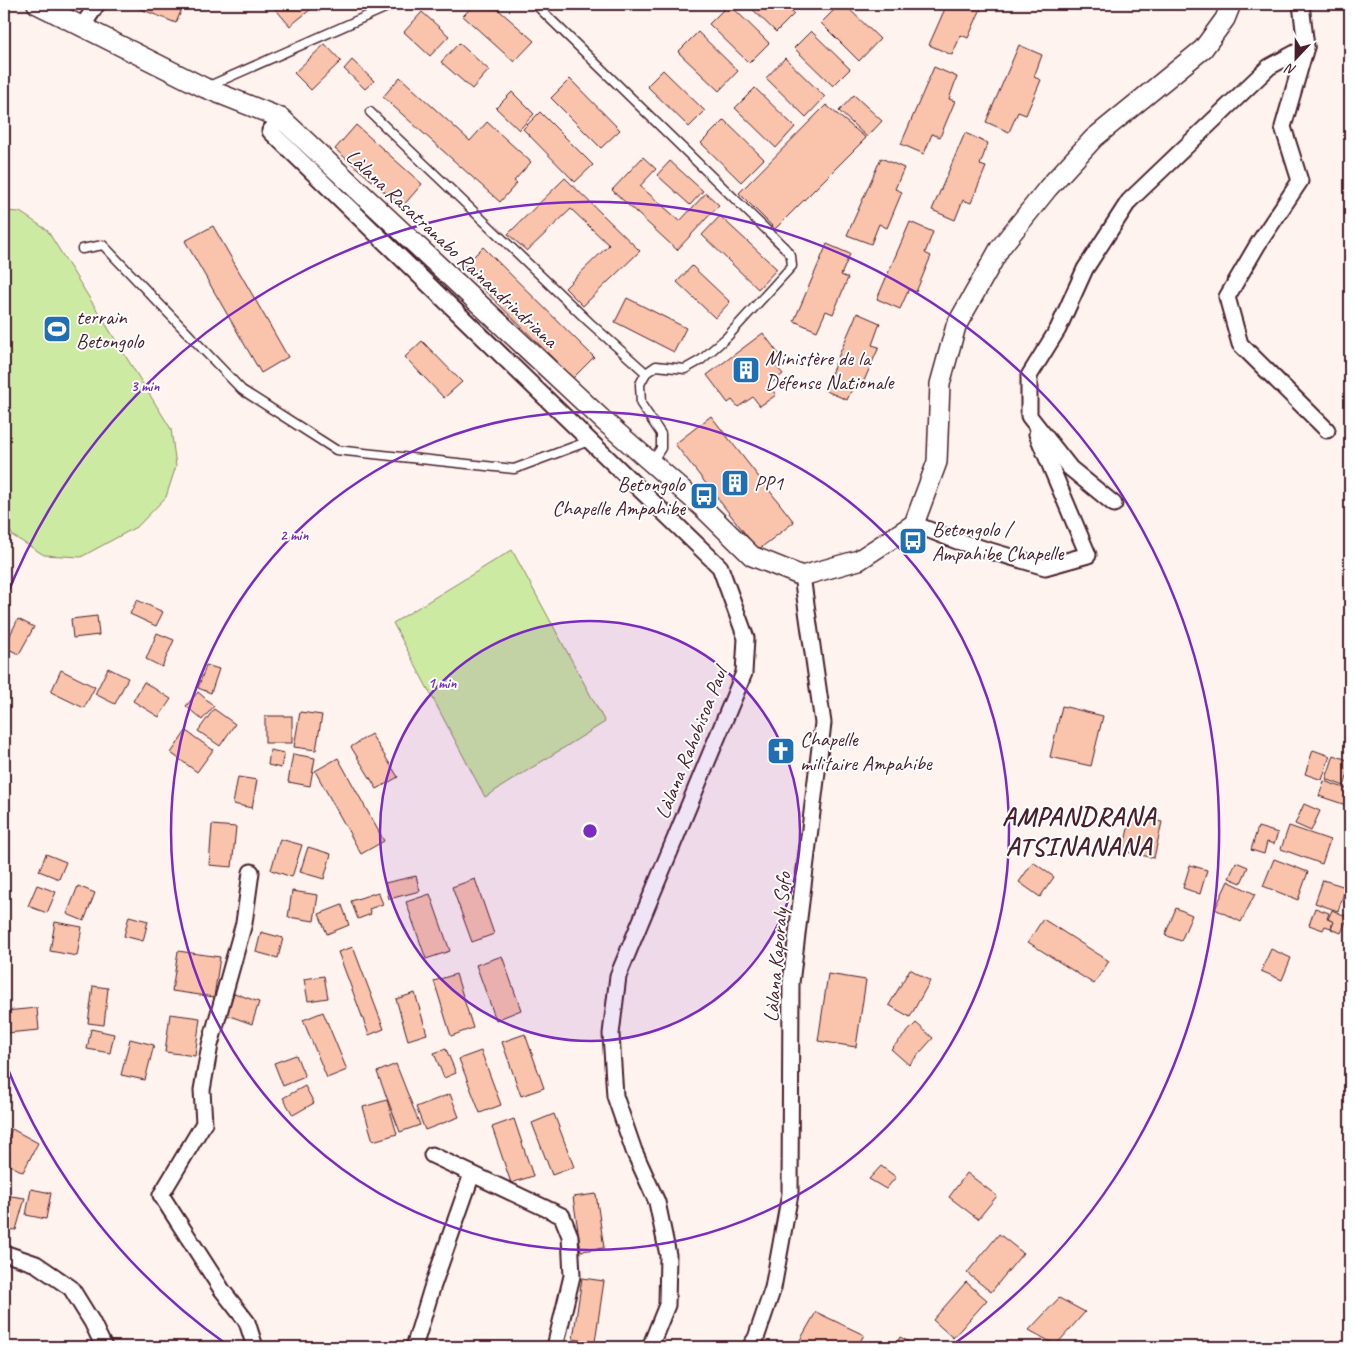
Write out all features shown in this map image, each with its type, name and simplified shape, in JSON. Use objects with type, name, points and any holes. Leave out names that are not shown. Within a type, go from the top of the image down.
[{"type":"street","name":"Làlana Rasatranabo Rainandrindriana","points":[[37,4],[204,88],[281,118],[604,421],[701,506],[752,556],[802,576]]},
{"type":"street","points":[[82,27],[97,4]]},
{"type":"street","points":[[802,576],[859,560],[914,524],[937,462],[940,384],[956,326],[1000,248],[1048,188],[1094,138],[1203,50],[1225,19],[1231,4]]},
{"type":"street","points":[[1301,4],[1306,47],[1283,127],[1300,181],[1258,244],[1227,298],[1240,344],[1327,430]]},
{"type":"street","points":[[914,524],[956,541],[1045,567],[1088,556],[1029,416],[1029,376],[1058,329],[1085,269],[1129,201],[1269,67],[1306,47]]},
{"type":"street","name":"Làlana Rahobisoa Paul","points":[[281,118],[270,131],[720,567],[746,638],[744,673],[618,976],[611,1034],[615,1096],[634,1151],[657,1202],[668,1255],[667,1305],[650,1347]]},
{"type":"street","points":[[1029,416],[1070,468],[1114,504]]},
{"type":"street","name":"Làlana Kaporaly Sofo","points":[[750,1347],[756,1338],[773,1288],[790,1194],[791,982],[823,723],[802,576]]},
{"type":"street","points":[[251,872],[244,923],[210,1045],[202,1090],[204,1123],[161,1195],[222,1290],[247,1322],[254,1347]]},
{"type":"street","points":[[432,1155],[562,1216],[570,1236],[572,1276],[555,1347]]},
{"type":"street","points":[[414,1347],[432,1288],[472,1174]]},
{"type":"street","points":[[4,1253],[36,1264],[71,1288],[92,1322],[104,1347]]},
{"type":"lane","points":[[204,88],[394,4]]},
{"type":"lane","points":[[535,4],[641,106],[791,256],[792,266],[727,337],[701,360],[685,368],[656,366],[646,373],[640,384],[641,404],[661,434],[661,448],[652,462]]},
{"type":"lane","points":[[370,112],[588,322],[646,373]]},
{"type":"lane","points":[[82,248],[103,244],[242,390],[336,450],[514,469],[589,441]]},
{"type":"green space","name":"terrain Betongolo","points":[[4,211],[20,212],[47,230],[171,429],[176,466],[166,497],[138,526],[81,557],[44,555],[13,536],[4,520]]},
{"type":"green space","points":[[512,550],[605,722],[485,797],[393,623]]},
{"type":"building","points":[[134,4],[184,4],[176,23],[133,6]]},
{"type":"building","points":[[271,4],[307,4],[311,9],[290,26]]},
{"type":"building","points":[[475,4],[492,4],[534,41],[514,62],[463,16]]},
{"type":"building","points":[[729,4],[769,43],[749,63],[709,24]]},
{"type":"building","points":[[747,4],[783,4],[794,14],[776,32]]},
{"type":"building","points":[[840,4],[844,4],[880,39],[859,61],[821,23]]},
{"type":"building","points":[[947,4],[983,4],[968,38],[961,35],[952,55],[929,45]]},
{"type":"building","points":[[422,12],[449,36],[430,56],[404,32]]},
{"type":"building","points":[[811,31],[850,69],[833,86],[794,48]]},
{"type":"building","points":[[698,32],[738,71],[719,91],[678,52]]},
{"type":"building","points":[[459,43],[489,70],[472,89],[441,62]]},
{"type":"building","points":[[325,44],[341,61],[311,90],[294,73]]},
{"type":"building","points":[[1019,45],[1042,55],[1034,77],[1041,80],[1026,115],[1018,112],[1009,132],[986,122]]},
{"type":"building","points":[[785,58],[825,97],[806,117],[766,78]]},
{"type":"building","points":[[352,60],[374,81],[365,89],[344,69]]},
{"type":"building","points":[[934,67],[957,77],[949,99],[955,101],[940,137],[932,134],[924,154],[901,144]]},
{"type":"building","points":[[663,70],[705,111],[689,127],[647,86]]},
{"type":"building","points":[[400,77],[470,141],[487,122],[531,162],[514,181],[517,183],[500,202],[383,97]]},
{"type":"building","points":[[570,79],[620,130],[601,148],[551,98]]},
{"type":"building","points":[[755,88],[795,127],[776,148],[735,108]]},
{"type":"building","points":[[512,92],[534,114],[519,130],[496,108]]},
{"type":"building","points":[[854,95],[882,121],[867,137],[839,111]]},
{"type":"building","points":[[826,105],[866,138],[775,229],[739,193]]},
{"type":"building","points":[[540,112],[593,165],[575,182],[523,129]]},
{"type":"building","points":[[724,120],[764,159],[741,182],[701,143]]},
{"type":"building","points":[[356,125],[422,184],[402,207],[335,149]]},
{"type":"building","points":[[965,133],[988,143],[980,165],[986,167],[971,203],[963,200],[955,220],[932,210]]},
{"type":"building","points":[[643,157],[656,169],[640,186],[680,221],[706,193],[719,205],[677,250],[612,190]]},
{"type":"building","points":[[881,158],[904,168],[895,189],[902,192],[887,228],[879,224],[871,244],[847,235]]},
{"type":"building","points":[[670,161],[703,191],[690,205],[657,175]]},
{"type":"building","points":[[565,178],[640,251],[583,306],[565,288],[609,245],[571,209],[527,251],[508,234]]},
{"type":"building","points":[[720,216],[777,269],[758,289],[702,235]]},
{"type":"building","points":[[910,222],[933,232],[925,253],[931,256],[916,292],[909,289],[900,309],[877,299]]},
{"type":"building","points":[[213,226],[288,357],[261,373],[185,241]]},
{"type":"building","points":[[827,244],[850,254],[841,275],[848,278],[833,314],[826,311],[817,331],[794,321]]},
{"type":"building","points":[[483,247],[594,357],[573,378],[462,268]]},
{"type":"building","points":[[692,266],[730,302],[715,318],[677,282]]},
{"type":"building","points":[[627,298],[686,328],[674,352],[615,322]]},
{"type":"building","points":[[857,313],[880,323],[872,345],[879,347],[863,383],[856,380],[847,400],[824,390]]},
{"type":"building","name":"Ministère de la Défense Nationale","points":[[763,333],[784,361],[777,367],[783,374],[769,385],[776,395],[760,406],[753,397],[738,407],[732,400],[728,403],[707,375]]},
{"type":"building","points":[[422,341],[462,382],[444,398],[405,357]]},
{"type":"building","name":"PP1","points":[[711,416],[794,522],[758,550],[675,444]]},
{"type":"building","points":[[137,600],[163,612],[156,626],[130,614]]},
{"type":"building","points":[[97,616],[99,635],[73,638],[71,619]]},
{"type":"building","points":[[18,619],[34,627],[19,654],[4,647]]},
{"type":"building","points":[[157,633],[174,640],[162,667],[146,659]]},
{"type":"building","points":[[206,665],[219,669],[211,693],[198,688]]},
{"type":"building","points":[[108,668],[128,678],[115,704],[95,694]]},
{"type":"building","points":[[61,670],[95,687],[84,708],[51,692]]},
{"type":"building","points":[[144,682],[171,699],[159,717],[133,701]]},
{"type":"building","points":[[198,692],[214,706],[202,720],[186,706]]},
{"type":"building","points":[[1062,706],[1103,716],[1091,766],[1050,757]]},
{"type":"building","points":[[214,709],[235,724],[220,746],[198,731]]},
{"type":"building","points":[[300,712],[322,715],[316,750],[294,747]]},
{"type":"building","points":[[265,716],[292,716],[292,743],[265,743]]},
{"type":"building","points":[[186,731],[213,750],[197,772],[171,753]]},
{"type":"building","points":[[371,734],[398,777],[377,789],[351,747]]},
{"type":"building","points":[[270,750],[284,753],[281,768],[268,765]]},
{"type":"building","points":[[1313,750],[1330,756],[1322,780],[1305,774]]},
{"type":"building","points":[[293,754],[315,758],[310,786],[288,782]]},
{"type":"building","points":[[1334,755],[1350,761],[1350,768],[1344,786],[1326,779]]},
{"type":"building","points":[[338,758],[384,841],[361,854],[315,771]]},
{"type":"building","points":[[238,777],[257,780],[252,808],[233,804]]},
{"type":"building","points":[[1324,781],[1350,790],[1349,806],[1319,796]]},
{"type":"building","points":[[1304,804],[1320,811],[1311,831],[1295,824]]},
{"type":"building","points":[[1131,815],[1162,822],[1154,858],[1123,851]]},
{"type":"building","points":[[212,825],[236,827],[232,867],[209,865]]},
{"type":"building","points":[[1289,826],[1330,840],[1322,864],[1281,849]]},
{"type":"building","points":[[1258,827],[1278,833],[1274,844],[1267,842],[1264,854],[1251,850]]},
{"type":"building","points":[[280,839],[302,845],[292,877],[271,870]]},
{"type":"building","points":[[308,847],[331,854],[324,879],[300,872]]},
{"type":"building","points":[[46,854],[66,862],[59,879],[39,871]]},
{"type":"building","points":[[1274,859],[1308,872],[1298,900],[1263,886]]},
{"type":"building","points":[[1033,862],[1054,877],[1040,897],[1019,882]]},
{"type":"building","points":[[1236,862],[1248,867],[1241,883],[1229,878]]},
{"type":"building","points":[[1190,865],[1207,870],[1200,894],[1183,888]]},
{"type":"building","points":[[416,876],[420,891],[389,899],[385,883]]},
{"type":"building","points":[[475,879],[494,934],[472,942],[452,887]]},
{"type":"building","points":[[1323,880],[1346,887],[1338,911],[1315,903]]},
{"type":"building","points":[[1228,881],[1255,894],[1241,922],[1215,909]]},
{"type":"building","points":[[37,885],[56,892],[47,913],[28,906]]},
{"type":"building","points":[[78,886],[95,893],[84,921],[67,914]]},
{"type":"building","points":[[292,891],[318,895],[314,921],[288,917]]},
{"type":"building","points":[[378,892],[383,904],[369,909],[371,914],[358,919],[351,901]]},
{"type":"building","points":[[430,894],[450,951],[426,959],[406,902]]},
{"type":"building","points":[[342,905],[349,925],[327,934],[319,914]]},
{"type":"building","points":[[1176,908],[1192,915],[1181,941],[1165,935]]},
{"type":"building","points":[[1315,908],[1329,913],[1327,919],[1333,921],[1331,928],[1325,926],[1323,930],[1309,925]]},
{"type":"building","points":[[1332,910],[1348,917],[1341,933],[1331,929],[1334,922],[1328,919]]},
{"type":"building","points":[[129,916],[148,921],[143,941],[124,936]]},
{"type":"building","points":[[1043,919],[1109,961],[1094,984],[1028,942]]},
{"type":"building","points":[[55,922],[82,927],[77,956],[50,951]]},
{"type":"building","points":[[261,932],[283,938],[278,958],[256,952]]},
{"type":"building","points":[[353,947],[384,1029],[369,1035],[338,952]]},
{"type":"building","points":[[1271,949],[1291,958],[1282,980],[1261,971]]},
{"type":"building","points":[[178,951],[220,957],[214,997],[172,991]]},
{"type":"building","points":[[502,956],[521,1010],[496,1020],[476,965]]},
{"type":"building","points":[[910,969],[930,981],[910,1017],[889,1005]]},
{"type":"building","points":[[456,974],[473,1028],[451,1036],[434,981]]},
{"type":"building","points":[[828,974],[866,980],[856,1047],[818,1041]]},
{"type":"building","points":[[324,976],[328,998],[308,1001],[304,979]]},
{"type":"building","points":[[93,986],[108,988],[104,1025],[88,1023]]},
{"type":"building","points":[[234,993],[259,1002],[252,1024],[227,1015]]},
{"type":"building","points":[[415,993],[427,1034],[408,1040],[396,999]]},
{"type":"building","points":[[37,1008],[39,1030],[7,1033],[5,1011]]},
{"type":"building","points":[[323,1012],[347,1070],[327,1078],[303,1020]]},
{"type":"building","points":[[170,1014],[200,1018],[195,1056],[165,1052]]},
{"type":"building","points":[[916,1023],[933,1038],[909,1065],[891,1049]]},
{"type":"building","points":[[91,1029],[114,1034],[110,1053],[87,1049]]},
{"type":"building","points":[[525,1034],[544,1088],[521,1096],[502,1042]]},
{"type":"building","points":[[130,1039],[154,1045],[145,1080],[121,1075]]},
{"type":"building","points":[[446,1049],[456,1073],[444,1078],[434,1053]]},
{"type":"building","points":[[481,1051],[501,1105],[480,1113],[459,1059]]},
{"type":"building","points":[[296,1055],[305,1077],[283,1086],[274,1063]]},
{"type":"building","points":[[396,1064],[420,1125],[400,1132],[377,1072]]},
{"type":"building","points":[[305,1086],[314,1103],[293,1115],[283,1098]]},
{"type":"building","points":[[450,1094],[459,1117],[425,1130],[416,1107]]},
{"type":"building","points":[[387,1100],[397,1134],[373,1141],[363,1107]]},
{"type":"building","points":[[554,1114],[574,1167],[552,1175],[532,1123]]},
{"type":"building","points":[[514,1119],[533,1176],[511,1183],[492,1127]]},
{"type":"building","points":[[12,1129],[38,1143],[23,1172],[4,1162],[4,1145]]},
{"type":"building","points":[[881,1166],[896,1177],[886,1189],[869,1179]]},
{"type":"building","points":[[967,1173],[997,1196],[978,1219],[949,1197]]},
{"type":"building","points":[[31,1189],[51,1193],[46,1219],[26,1215]]},
{"type":"building","points":[[596,1194],[604,1248],[581,1251],[573,1197]]},
{"type":"building","points":[[4,1195],[25,1198],[16,1230],[4,1229]]},
{"type":"building","points":[[999,1234],[1023,1253],[991,1292],[967,1273]]},
{"type":"building","points":[[582,1278],[604,1281],[595,1342],[573,1339]]},
{"type":"building","points":[[966,1282],[987,1300],[953,1338],[933,1320]]},
{"type":"building","points":[[1059,1298],[1085,1312],[1056,1345],[1029,1330]]},
{"type":"building","points":[[816,1312],[864,1335],[857,1347],[796,1347]]},
{"type":"building","points":[[900,1337],[918,1347],[895,1347]]},
{"type":"place","name":"terrain Betongolo","points":[[57,329]]},
{"type":"place","name":"Ministère de la Défense Nationale","points":[[746,370]]},
{"type":"place","name":"PP1","points":[[735,483]]},
{"type":"place","name":"Betongolo Chapelle Ampahibe","points":[[704,496]]},
{"type":"place","name":"Betongolo / Ampahibe Chapelle","points":[[913,541]]},
{"type":"place","name":"Chapelle militaire Ampahibe","points":[[781,751]]},
{"type":"district","name":"AMPANDRANA ATSINANANA","points":[[1079,830]]}]
